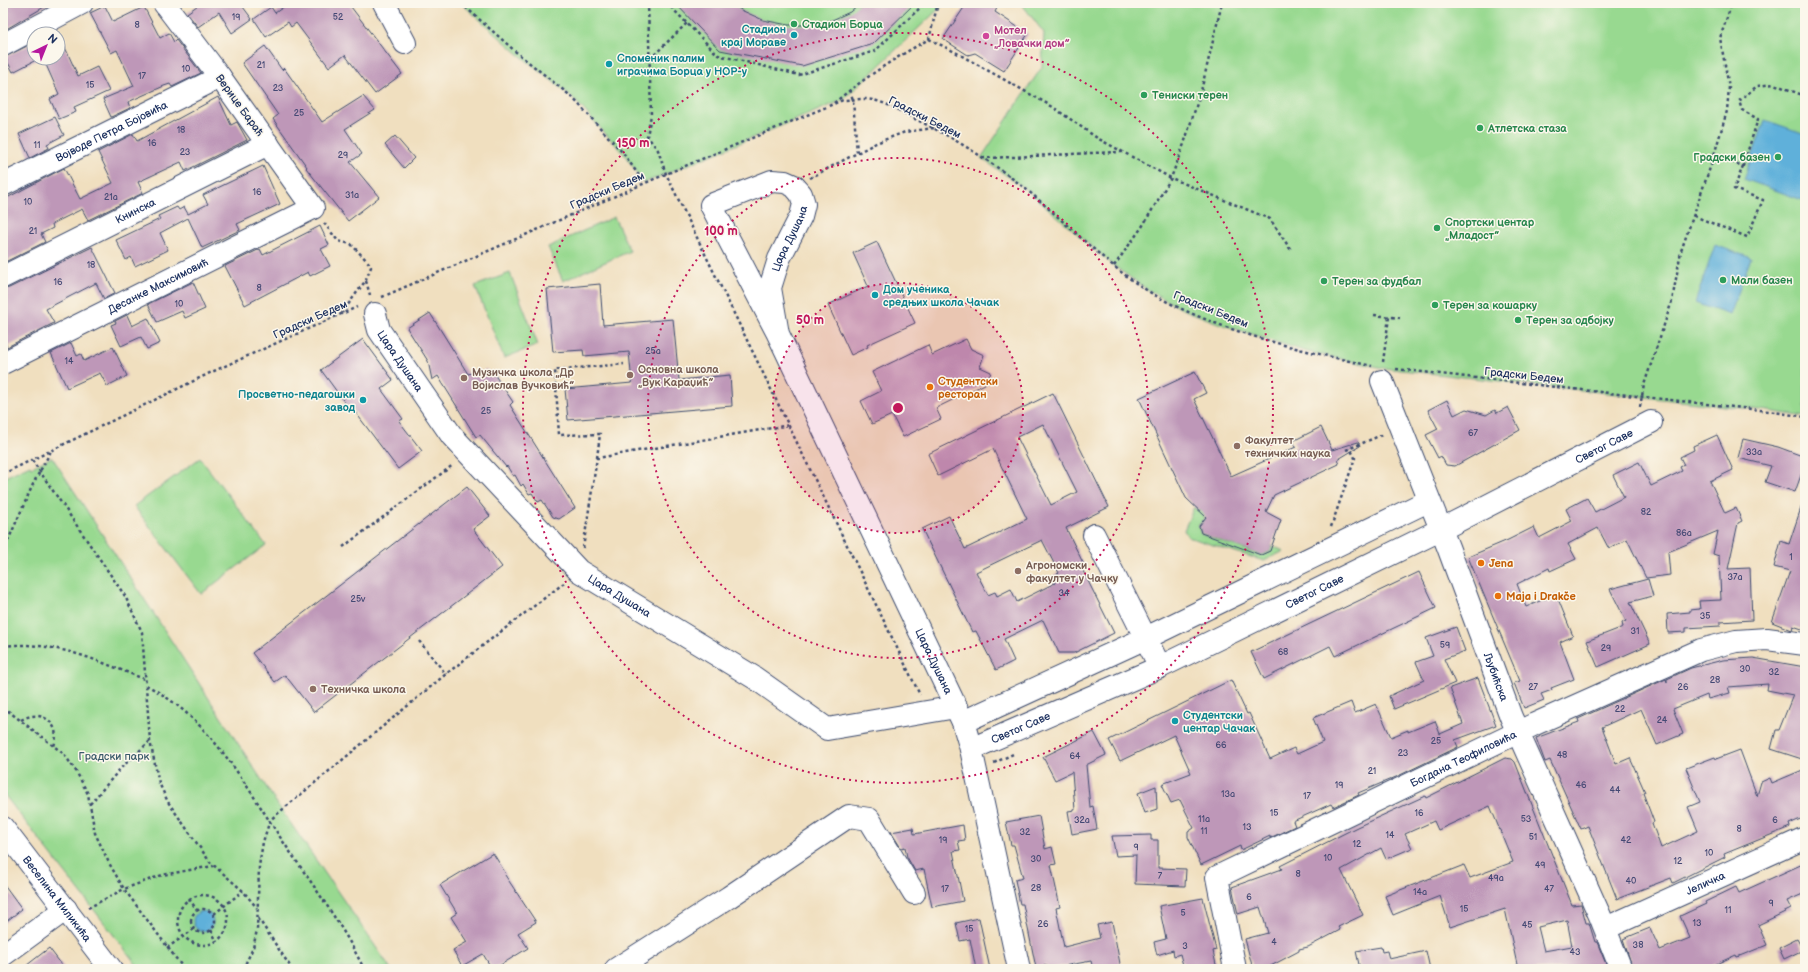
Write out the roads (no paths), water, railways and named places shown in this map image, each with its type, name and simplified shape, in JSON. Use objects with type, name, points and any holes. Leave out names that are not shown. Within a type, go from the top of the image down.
[{"type":"street","points":[[3,45],[82,3]]},
{"type":"street","name":"Верице Бараћ","points":[[164,3],[220,77],[313,208]]},
{"type":"street","points":[[384,3],[405,42]]},
{"type":"street","name":"Војводе Петра Бојовића","points":[[3,185],[220,77]]},
{"type":"street","name":"Книнска","points":[[3,277],[268,144]]},
{"type":"street","name":"Цара Душана","points":[[778,334],[770,288],[778,258],[801,216],[804,204],[801,194],[794,186],[785,182],[772,181],[711,205],[778,334],[960,714],[972,749],[1019,969]]},
{"type":"street","name":"Десанке Максимовић","points":[[3,363],[313,208]]},
{"type":"street","name":"Цара Душана","points":[[371,305],[379,330],[452,436],[579,571],[755,678],[827,729],[928,712],[960,714]]},
{"type":"street","name":"Љубићска","points":[[1383,372],[1399,427],[1517,733],[1606,928],[1622,969]]},
{"type":"street","name":"Светог Саве","points":[[972,749],[1160,667],[1440,530],[1651,422]]},
{"type":"street","points":[[960,714],[1146,638],[1428,501]]},
{"type":"street","points":[[1094,535],[1160,667]]},
{"type":"street","name":"Богдана Теофиловића","points":[[1235,969],[1217,877],[1517,733],[1672,661],[1701,650],[1744,640],[1767,639],[1805,644]]},
{"type":"street","points":[[616,969],[729,897],[849,816],[869,819],[914,893]]},
{"type":"street","name":"Веселина Миликића","points":[[3,828],[111,969]]},
{"type":"street","name":"Јеличка","points":[[1606,928],[1805,838]]},
{"type":"street","points":[[3,956],[66,909]]},
{"type":"water","name":"Градски базен","points":[[1765,120],[1805,134],[1805,201],[1744,179]]},
{"type":"water","name":"Мали базен","points":[[1715,245],[1751,258],[1730,315],[1695,303]]},
{"type":"water","points":[[203,911],[210,914],[213,921],[210,928],[203,931],[196,928],[193,921],[196,914]]},
{"type":"place","name":"Стадион Борца","points":[[794,24]]},
{"type":"place","name":"Стадион крај Мораве","points":[[794,35]]},
{"type":"place","name":"Мотел „Ловачки дом”","points":[[986,36]]},
{"type":"place","name":"Споменик палим играчима Борца у НОР-у","points":[[609,64]]},
{"type":"place","name":"Тениски терен","points":[[1144,95]]},
{"type":"place","name":"Атлетска стаза","points":[[1480,128]]},
{"type":"place","name":"Градски базен","points":[[1778,157]]},
{"type":"place","name":"Спортски центар „Младост”","points":[[1437,228]]},
{"type":"place","name":"Мали базен","points":[[1723,280]]},
{"type":"place","name":"Терен за фудбал","points":[[1324,281]]},
{"type":"place","name":"Дом ученика средњих школа Чачак","points":[[875,295]]},
{"type":"place","name":"Терен за кошарку","points":[[1435,305]]},
{"type":"place","name":"Терен за одбојку","points":[[1518,320]]},
{"type":"place","name":"Основна школа „Вук Караџић”","points":[[630,375]]},
{"type":"place","name":"Музичка школа „Др Војислав Вучковић”","points":[[464,378]]},
{"type":"place","name":"Студентски ресторан","points":[[930,387]]},
{"type":"place","name":"Просветно-педагошки завод","points":[[363,400]]},
{"type":"place","name":"Факултет техничких наука","points":[[1237,446]]},
{"type":"place","name":"Jena","points":[[1481,563]]},
{"type":"place","name":"Агрономски факултет у Чачку","points":[[1018,571]]},
{"type":"place","name":"Maja i Drakče","points":[[1498,596]]},
{"type":"place","name":"Техничка школа","points":[[313,689]]},
{"type":"place","name":"Студентски центар Чачак","points":[[1175,721]]},
{"type":"park label","name":"Градски парк","points":[[114,756]]}]
